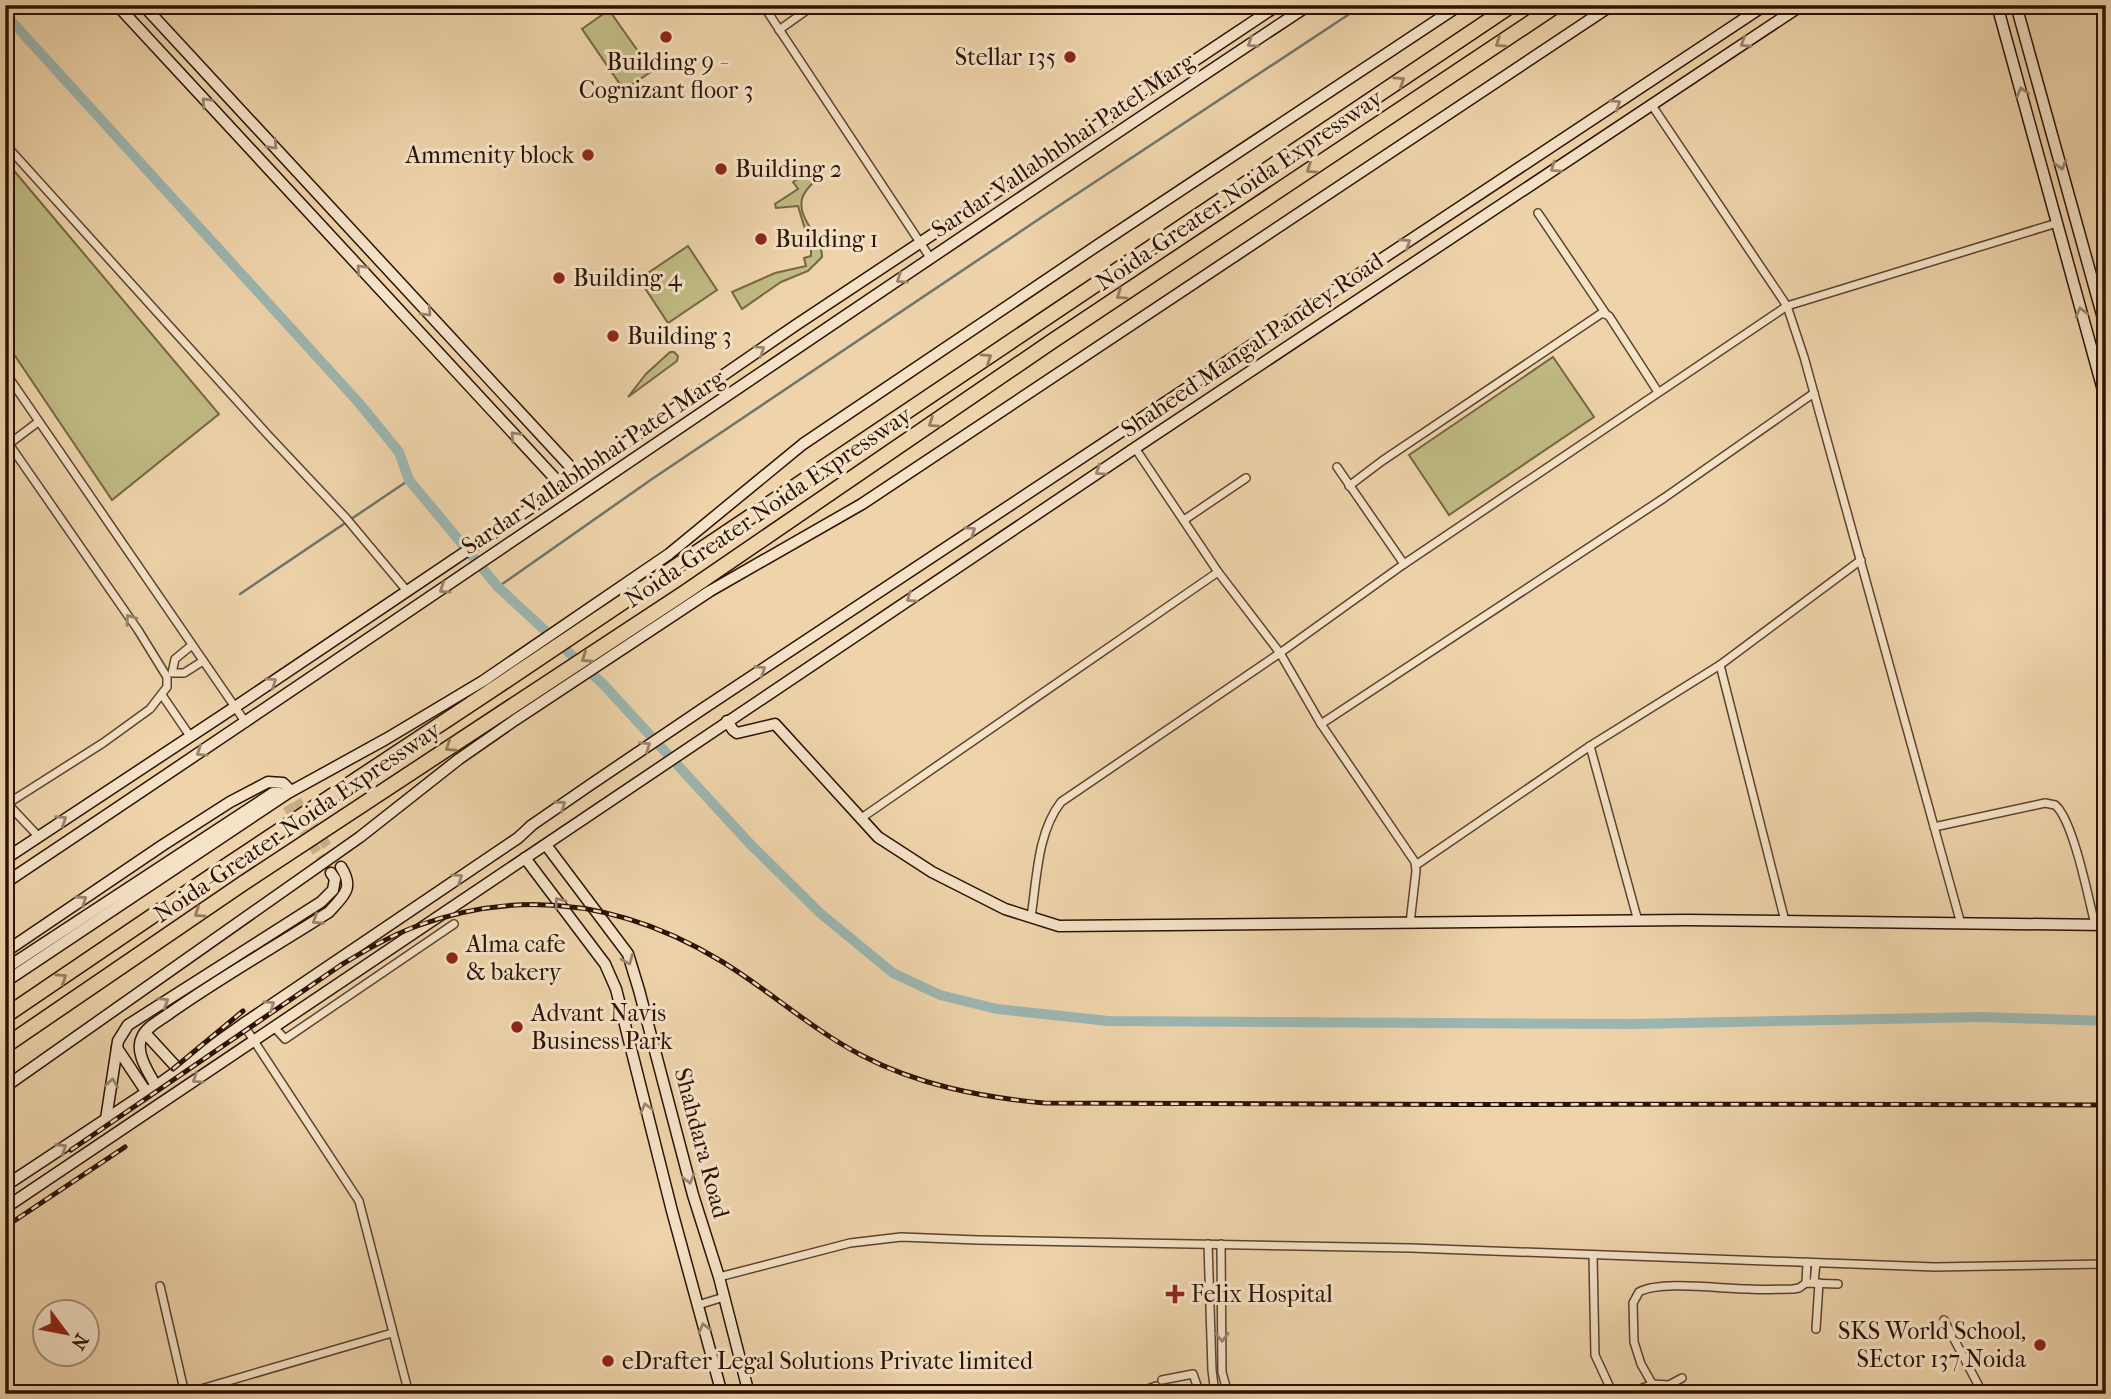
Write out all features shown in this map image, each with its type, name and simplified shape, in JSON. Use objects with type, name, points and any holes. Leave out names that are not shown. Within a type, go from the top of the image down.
[{"type":"highway","name":"Noida-Greater Noida Expressway","points":[[5,1016],[620,595],[1512,5]]},
{"type":"highway","name":"Noida-Greater Noida Expressway","points":[[5,1046],[245,882],[511,715],[648,625],[1040,350],[1557,5]]},
{"type":"street","points":[[117,5],[562,486]]},
{"type":"street","points":[[143,5],[578,475]]},
{"type":"street","points":[[763,5],[931,259]]},
{"type":"street","points":[[779,30],[814,5]]},
{"type":"street","points":[[1215,5],[1218,10],[1228,5]]},
{"type":"street","name":"Sardar Vallabhbhai Patel Marg","points":[[5,859],[922,244],[1120,110],[1152,83],[1188,65],[1278,5]]},
{"type":"street","name":"Sardar Vallabhbhai Patel Marg","points":[[5,883],[1309,5]]},
{"type":"street","points":[[620,595],[803,444],[1460,5]]},
{"type":"street","points":[[648,625],[862,504],[1612,5]]},
{"type":"street","points":[[5,1186],[152,1089],[704,708],[1765,5]]},
{"type":"street","name":"Shaheed Mangal Pandey Road","points":[[5,1208],[1135,448],[1802,5]]},
{"type":"street","points":[[1997,5],[2106,401]]},
{"type":"street","points":[[2016,5],[2106,329]]},
{"type":"street","points":[[1651,104],[1787,306],[1814,393],[1961,923]]},
{"type":"street","points":[[5,144],[409,590]]},
{"type":"street","points":[[1538,212],[1658,392]]},
{"type":"street","points":[[1031,917],[1042,842],[1052,814],[1061,802],[1658,392],[1787,306],[2057,223]]},
{"type":"street","points":[[1349,486],[1598,314],[1606,314]]},
{"type":"street","points":[[5,372],[246,723]]},
{"type":"street","points":[[1321,724],[1664,498],[1814,393]]},
{"type":"street","points":[[38,422],[7,445],[169,675]]},
{"type":"street","points":[[1135,448],[1218,572],[1280,653],[1321,724],[1416,865],[1409,923]]},
{"type":"street","points":[[1337,467],[1404,564]]},
{"type":"street","points":[[1184,520],[1246,478]]},
{"type":"street","points":[[1416,865],[1590,746],[1720,666],[1861,560]]},
{"type":"street","points":[[860,819],[1218,572]]},
{"type":"street","points":[[830,625],[841,645]]},
{"type":"street","points":[[38,836],[6,803],[103,743],[150,709],[167,687],[176,659],[192,645]]},
{"type":"street","points":[[169,675],[184,673],[203,661]]},
{"type":"street","points":[[1720,666],[1785,921]]},
{"type":"street","points":[[5,982],[288,793],[487,685]]},
{"type":"street","points":[[162,695],[190,736]]},
{"type":"street","points":[[5,1087],[360,837],[511,715]]},
{"type":"street","points":[[723,724],[737,733],[775,724],[877,837],[932,872],[1005,909],[1059,926],[1638,921],[2100,925],[2062,812],[2055,804],[2045,803],[1934,827]]},
{"type":"street","points":[[1590,746],[1638,921]]},
{"type":"street","points":[[5,952],[230,802],[268,782],[283,783],[283,791],[273,793],[5,969]]},
{"type":"street","name":"Shahdara Road","points":[[546,845],[628,954],[749,1394]]},
{"type":"street","name":"Shahdara Road","points":[[525,858],[606,964],[616,989],[722,1394]]},
{"type":"street","points":[[106,1119],[118,1041],[128,1025],[321,902],[333,890],[336,870],[347,877],[346,893],[329,912],[188,1000],[147,1029],[140,1047],[152,1089]]},
{"type":"street","points":[[274,1027],[285,1039],[454,924]]},
{"type":"street","points":[[243,1024],[359,1201],[410,1394]]},
{"type":"street","points":[[145,1033],[179,1070]]},
{"type":"street","points":[[117,1048],[152,1089]]},
{"type":"street","points":[[719,1277],[850,1243],[892,1237],[1411,1248],[1935,1267],[2106,1264]]},
{"type":"street","points":[[1208,1244],[1215,1394]]},
{"type":"street","points":[[1221,1244],[1222,1372],[1228,1394]]},
{"type":"street","points":[[1594,1255],[1595,1355],[1613,1394]]},
{"type":"street","points":[[1807,1262],[1813,1283],[1816,1329]]},
{"type":"street","points":[[1813,1283],[1816,1263]]},
{"type":"street","points":[[1658,1394],[1641,1364],[1633,1342],[1633,1303],[1639,1292],[1649,1288],[1683,1286],[1793,1289],[1813,1283],[1838,1284]]},
{"type":"street","points":[[160,1286],[185,1394],[210,1390],[393,1333]]},
{"type":"street","points":[[698,1305],[724,1297]]},
{"type":"street","points":[[1944,1320],[1983,1394]]},
{"type":"street","points":[[1161,1380],[1193,1374],[1200,1394]]},
{"type":"street","points":[[1628,1394],[1653,1384],[1669,1385],[1682,1378]]},
{"type":"street","points":[[1134,1394],[1156,1386],[1158,1394]]},
{"type":"shaded area","points":[[609,10],[652,71],[624,90],[582,29]]},
{"type":"shaded area","points":[[5,160],[219,414],[112,500],[5,341]]},
{"type":"shaded area","points":[[819,166],[823,171],[806,191],[801,207],[819,242],[822,257],[808,271],[781,282],[742,309],[732,292],[775,273],[806,266],[804,258],[811,256],[811,249],[798,206],[776,208],[775,204],[798,189],[793,182]]},
{"type":"shaded area","points":[[688,246],[717,290],[668,323],[639,279]]},
{"type":"shaded area","points":[[670,352],[678,356],[677,361],[628,397],[646,374]]},
{"type":"shaded area","points":[[1553,357],[1594,417],[1449,515],[1409,455]]},
{"type":"waterway","points":[[498,587],[652,479],[1363,5]]},
{"type":"waterway","points":[[5,14],[359,403],[399,452],[409,480],[498,587],[603,684],[751,845],[820,913],[893,973],[940,995],[997,1009],[1108,1021],[1632,1024],[1982,1017],[2106,1021]]},
{"type":"waterway","points":[[240,594],[409,480]]},
{"type":"tunnel","points":[[288,788],[341,867]]},
{"type":"tunnel","points":[[279,793],[331,873]]},
{"type":"railway","points":[[71,1150],[341,965],[378,944],[417,926],[457,914],[496,907],[534,905],[573,907],[611,914],[648,926],[685,941],[721,961],[861,1055],[927,1082],[1020,1100],[1044,1103],[1177,1104],[2106,1105]]},
{"type":"railway","points":[[173,1069],[243,1011]]},
{"type":"railway","points":[[5,1227],[125,1147]]},
{"type":"place","name":"Building 9 - Cognizant floor 3","points":[[666,37]]},
{"type":"place","name":"Stellar 135","points":[[1070,57]]},
{"type":"place","name":"Ammenity block","points":[[588,155]]},
{"type":"place","name":"Building 2","points":[[721,169]]},
{"type":"place","name":"Building 1","points":[[761,239]]},
{"type":"place","name":"Building 4","points":[[559,278]]},
{"type":"place","name":"Building 3","points":[[613,336]]},
{"type":"place","name":"Alma cafe & bakery","points":[[452,958]]},
{"type":"place","name":"Advant Navis Business Park","points":[[517,1027]]},
{"type":"place","name":"Felix Hospital","points":[[1175,1294]]},
{"type":"place","name":"SKS World School, SEctor 137 Noida","points":[[2040,1345]]},
{"type":"place","name":"eDrafter Legal Solutions Private limited","points":[[608,1361]]}]
